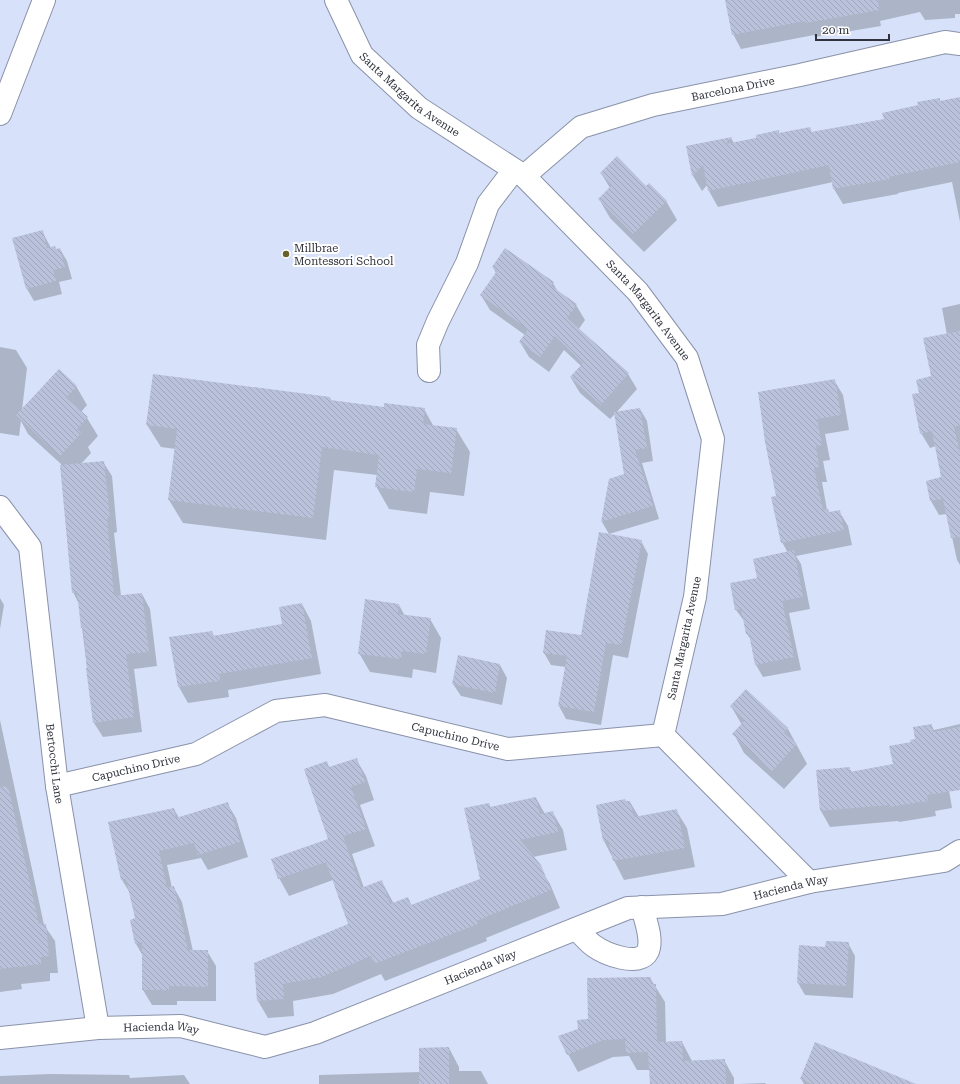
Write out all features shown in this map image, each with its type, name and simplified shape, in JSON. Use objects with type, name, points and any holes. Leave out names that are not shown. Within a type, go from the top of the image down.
[{"type":"street","points":[[0,114],[44,0]]},
{"type":"street","name":"Santa Margarita Avenue","points":[[336,0],[362,54],[419,108],[519,173],[638,292],[687,358],[713,439],[695,597],[663,735]]},
{"type":"street","name":"Barcelona Drive","points":[[430,371],[428,345],[438,321],[467,264],[488,204],[519,173],[581,127],[653,105],[945,42],[960,44]]},
{"type":"street","name":"Bertocchi Lane","points":[[0,507],[30,547],[57,786],[98,1028]]},
{"type":"street","name":"Capuchino Drive","points":[[57,786],[196,754],[276,711],[325,705],[508,749],[663,735]]},
{"type":"street","points":[[663,735],[809,882]]},
{"type":"street","name":"Hacienda Way","points":[[0,1038],[98,1028],[181,1026],[265,1047],[315,1034],[628,908],[722,904],[809,882],[955,861]]},
{"type":"street","points":[[576,929],[594,946],[610,954],[627,959],[638,958],[644,956],[648,950],[649,939],[642,908]]},
{"type":"building","points":[[725,0],[878,0],[879,10],[806,23],[805,21],[732,35]]},
{"type":"building","points":[[960,97],[960,162],[889,177],[890,179],[833,189],[829,165],[708,191],[703,165],[692,176],[686,146],[732,137],[725,144],[756,138],[756,135],[779,130],[779,133],[810,127],[811,132],[884,119],[882,113],[918,105],[917,102],[940,98],[940,101]]},
{"type":"building","points":[[617,156],[646,186],[649,183],[667,201],[633,234],[598,199],[612,185],[600,173]]},
{"type":"building","points":[[43,230],[47,248],[55,246],[56,249],[60,248],[65,267],[53,270],[56,281],[26,289],[12,238]]},
{"type":"building","points":[[505,248],[554,282],[551,286],[577,304],[567,318],[629,373],[601,405],[570,377],[583,363],[555,336],[540,357],[519,342],[528,329],[480,295],[497,271],[492,267]]},
{"type":"building","points":[[960,331],[960,425],[954,427],[960,453],[960,537],[951,538],[943,499],[930,501],[926,481],[941,477],[932,431],[920,434],[912,394],[919,393],[916,380],[931,376],[923,338]]},
{"type":"building","points":[[59,369],[77,386],[66,398],[88,417],[77,429],[81,433],[60,456],[16,415]]},
{"type":"building","points":[[153,374],[330,397],[330,400],[384,407],[384,403],[425,408],[423,424],[457,428],[451,473],[417,469],[414,492],[375,487],[379,455],[322,447],[313,518],[168,500],[177,429],[146,425]]},
{"type":"building","points":[[835,379],[841,415],[817,419],[822,445],[816,446],[819,467],[814,468],[823,510],[828,509],[829,512],[840,510],[844,530],[781,543],[771,497],[776,496],[765,442],[758,392]]},
{"type":"building","points":[[640,408],[647,448],[635,450],[653,506],[601,522],[609,479],[624,474],[614,412]]},
{"type":"building","points":[[104,461],[110,518],[107,518],[114,596],[142,593],[149,652],[126,654],[134,717],[93,723],[86,668],[83,628],[81,628],[77,592],[72,593],[60,465]]},
{"type":"building","points":[[599,532],[642,540],[621,645],[606,643],[594,712],[558,706],[567,656],[543,653],[546,630],[581,635]]},
{"type":"building","points":[[794,550],[803,597],[782,601],[794,657],[755,665],[749,634],[746,634],[741,609],[735,610],[730,583],[757,578],[753,559]]},
{"type":"building","points":[[365,599],[399,604],[398,614],[431,618],[426,654],[402,651],[401,659],[358,654]]},
{"type":"building","points":[[302,603],[312,658],[219,674],[220,681],[178,687],[169,637],[212,631],[213,636],[282,624],[279,607]]},
{"type":"building","points":[[458,655],[500,664],[495,693],[452,684]]},
{"type":"building","points":[[746,689],[788,728],[784,733],[797,744],[772,771],[732,734],[745,720],[730,706]]},
{"type":"building","points":[[932,724],[933,732],[960,727],[960,790],[927,795],[928,801],[889,807],[889,805],[820,811],[816,770],[850,767],[850,772],[893,764],[889,746],[911,742],[910,740],[915,739],[913,727]]},
{"type":"building","points":[[357,758],[365,782],[351,787],[366,829],[343,836],[361,888],[382,880],[390,904],[408,897],[411,905],[480,879],[464,808],[489,803],[490,807],[536,797],[540,814],[553,811],[558,832],[520,840],[541,865],[551,890],[476,921],[478,924],[374,964],[371,956],[322,977],[283,984],[284,999],[257,1001],[254,963],[348,924],[326,862],[278,879],[271,859],[328,839],[304,769],[327,761],[329,767]]},
{"type":"building","points":[[8,786],[39,924],[46,924],[49,956],[41,957],[41,964],[0,969],[0,787]]},
{"type":"building","points":[[625,799],[626,801],[630,801],[634,817],[677,809],[685,848],[613,861],[608,840],[603,841],[596,805]]},
{"type":"building","points":[[228,802],[240,842],[198,855],[194,843],[159,851],[167,888],[174,886],[188,950],[208,950],[208,987],[169,986],[169,990],[142,990],[142,942],[135,944],[130,920],[135,918],[126,879],[121,880],[108,822],[174,808],[176,818]]},
{"type":"building","points":[[826,941],[849,942],[846,986],[797,983],[799,945],[825,947]]},
{"type":"building","points":[[651,977],[651,984],[656,984],[657,1042],[682,1041],[683,1061],[725,1059],[726,1084],[650,1084],[648,1052],[626,1053],[625,1039],[603,1040],[567,1055],[558,1036],[578,1029],[577,1020],[588,1019],[587,978]]},
{"type":"building","points":[[815,1042],[916,1084],[812,1084],[800,1079]]},
{"type":"building","points":[[449,1047],[449,1084],[419,1084],[419,1048]]},
{"type":"place","name":"Millbrae Montessori School","points":[[286,254]]}]
